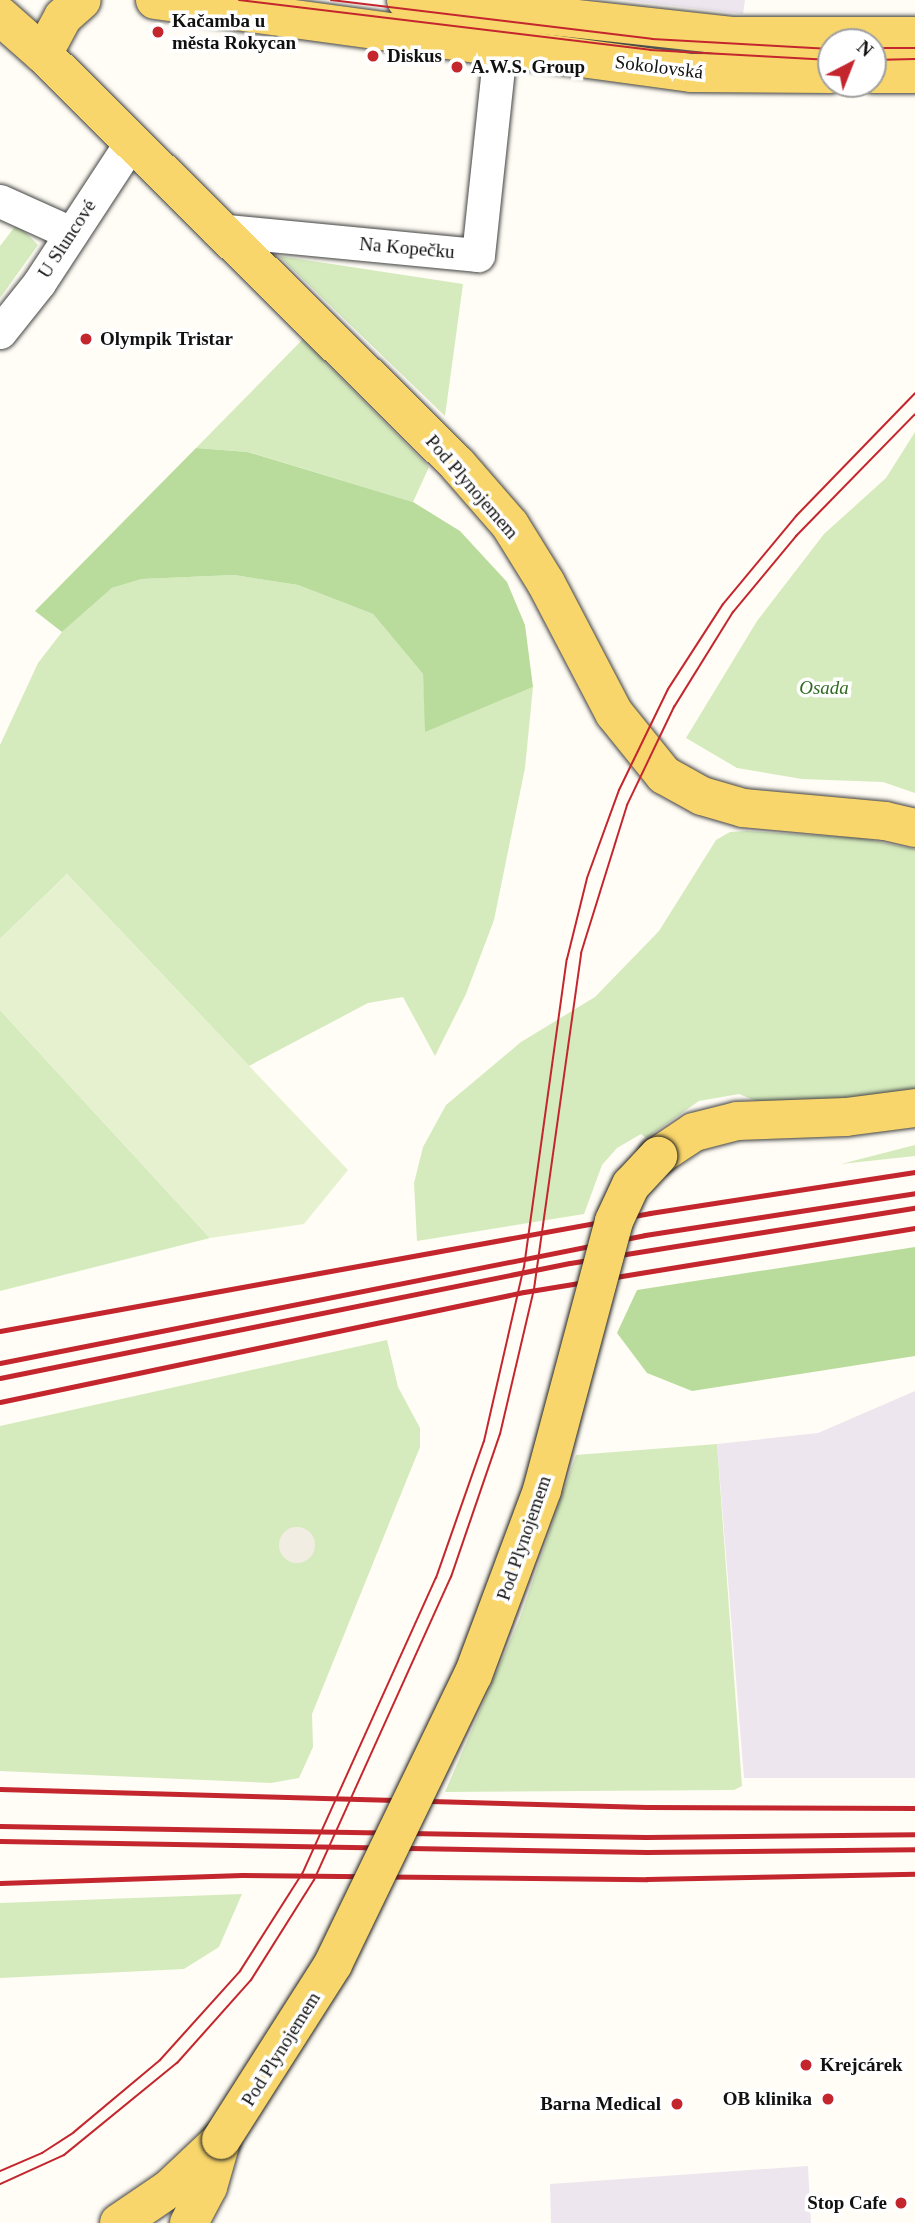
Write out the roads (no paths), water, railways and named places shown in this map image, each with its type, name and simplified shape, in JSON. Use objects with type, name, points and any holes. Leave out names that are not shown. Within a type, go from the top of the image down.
[{"type":"main road","name":"Pod Plynojemem","points":[[7,0],[44,54]]},
{"type":"main road","points":[[44,54],[63,17],[82,0]]},
{"type":"main road","name":"Sokolovská","points":[[155,0],[502,38],[740,74],[817,74]]},
{"type":"main road","name":"Sokolovská","points":[[406,0],[502,38],[915,37]]},
{"type":"main road","name":"Pod Plynojemem","points":[[0,16],[44,54],[130,144],[457,464],[510,526],[547,583],[614,713],[664,775],[702,796],[743,808],[875,819],[915,828]]},
{"type":"main road","points":[[887,74],[915,74]]},
{"type":"main road","name":"Pod Plynojemem","points":[[221,2140],[333,1964],[473,1675],[542,1490],[614,1221],[631,1185],[658,1156],[694,1132],[737,1121],[846,1117],[915,1108]]},
{"type":"main road","points":[[189,2223],[212,2205],[221,2140]]},
{"type":"main road","points":[[119,2223],[169,2189],[221,2140]]},
{"type":"main road","points":[[164,2223],[221,2140]]},
{"type":"street","name":"Na Kopečku","points":[[217,230],[478,255],[502,38]]},
{"type":"street","name":"U Sluncové","points":[[0,332],[130,144]]},
{"type":"street","points":[[0,201],[71,233]]},
{"type":"tram line","points":[[239,0],[650,50],[817,59]]},
{"type":"tram line","points":[[331,0],[652,39],[817,48]]},
{"type":"tram line","points":[[887,48],[915,48]]},
{"type":"tram line","points":[[887,60],[915,59]]},
{"type":"tram line","points":[[0,2171],[42,2153],[74,2132],[160,2060],[240,1971],[303,1872],[436,1578],[484,1441],[524,1267],[567,959],[587,878],[619,790],[668,689],[723,604],[796,516],[915,393]]},
{"type":"tram line","points":[[0,2184],[64,2155],[177,2063],[251,1980],[314,1880],[451,1577],[500,1434],[534,1289],[581,953],[627,805],[674,707],[733,612],[796,536],[915,414]]},
{"type":"railway","points":[[0,1331],[650,1213],[915,1172]]},
{"type":"railway","points":[[0,1363],[645,1235],[915,1193]]},
{"type":"railway","points":[[0,1378],[570,1263],[915,1208]]},
{"type":"railway","points":[[0,1402],[524,1292],[915,1228]]},
{"type":"railway","points":[[0,1789],[647,1807],[915,1808]]},
{"type":"railway","points":[[0,1826],[646,1837],[915,1834]]},
{"type":"railway","points":[[0,1841],[647,1852],[915,1849]]},
{"type":"railway","points":[[0,1883],[242,1875],[647,1879],[915,1874]]},
{"type":"place","name":"Kačamba u města Rokycan","points":[[158,32]]},
{"type":"place","name":"Diskus","points":[[373,56]]},
{"type":"place","name":"A.W.S. Group","points":[[457,67]]},
{"type":"place","name":"Olympik Tristar","points":[[86,339]]},
{"type":"place","name":"Krejcárek","points":[[806,2065]]},
{"type":"place","name":"OB klinika","points":[[828,2099]]},
{"type":"place","name":"Barna Medical","points":[[677,2104]]},
{"type":"place","name":"Stop Cafe","points":[[901,2203]]},
{"type":"park label","name":"Osada","points":[[824,688]]}]
